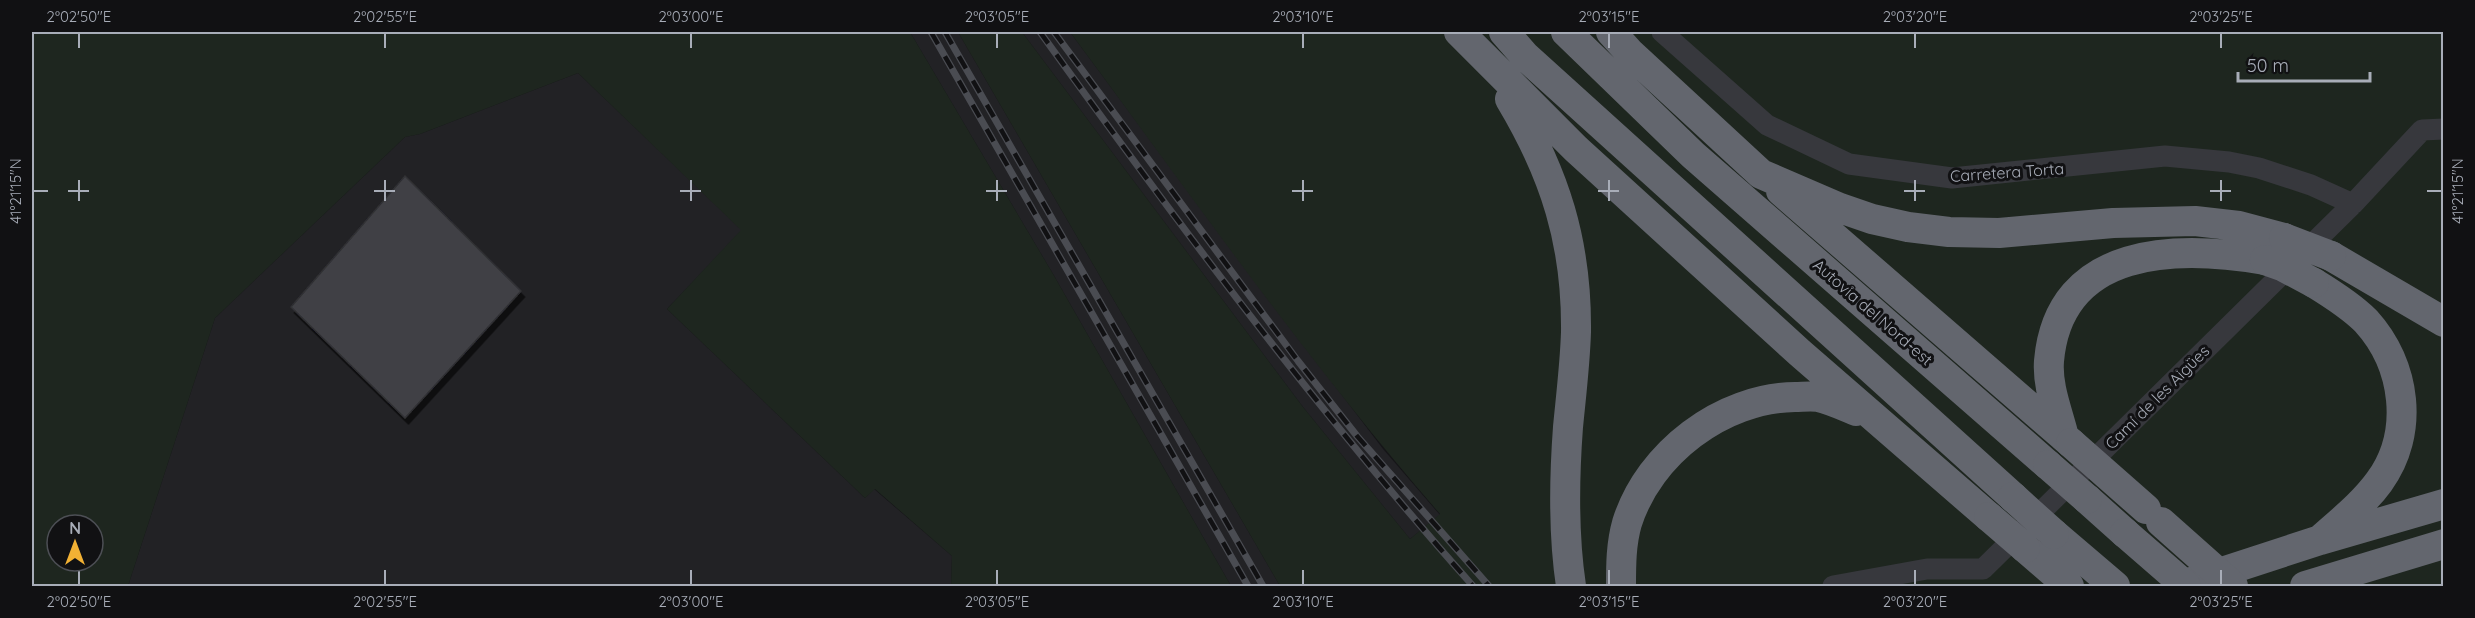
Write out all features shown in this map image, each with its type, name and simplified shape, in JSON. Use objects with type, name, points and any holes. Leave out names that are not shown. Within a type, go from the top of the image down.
[{"type":"highway","points":[[1459,32],[1576,149],[1876,420],[2069,586]]},
{"type":"highway","points":[[1504,32],[1525,56],[2013,497],[2115,586]]},
{"type":"highway","name":"Autovia del Nord-est","points":[[1566,32],[1693,155],[2186,586]]},
{"type":"highway","points":[[1611,32],[1630,53],[1761,174],[2233,586]]},
{"type":"highway","points":[[1486,61],[1533,138],[1545,163],[1563,217],[1572,267],[1576,333],[1564,490],[1571,586]]},
{"type":"highway","points":[[1761,174],[1840,208],[1872,219],[1908,227],[1949,232],[1999,233],[2167,220],[2239,226],[2284,238],[2331,256],[2444,322]]},
{"type":"highway","points":[[2068,440],[2051,387],[2049,362],[2053,337],[2074,295],[2098,273],[2133,258],[2192,252],[2223,253],[2265,260],[2282,266],[2314,283],[2344,303],[2376,333],[2389,353],[2402,400],[2399,438],[2386,471],[2378,483],[2347,516],[2320,540]]},
{"type":"highway","points":[[1621,586],[1621,555],[1625,534],[1641,493],[1662,464],[1684,440],[1713,420],[1748,403],[1782,397],[1817,397],[1876,420]]},
{"type":"highway","points":[[2179,586],[2320,540],[2444,504]]},
{"type":"highway","points":[[2305,586],[2444,544]]},
{"type":"street","name":"Carretera Torta","points":[[1662,32],[1767,125],[1849,164],[1952,178],[2165,156],[2229,162],[2259,168],[2311,185],[2353,204]]},
{"type":"street","name":"Camí de les Aigües","points":[[1833,586],[1927,569],[1983,570],[2353,204],[2422,130],[2444,129]]},
{"type":"shaded area","points":[[32,32],[910,32],[1053,274],[1231,586],[951,586],[952,556],[875,489],[865,498],[667,309],[741,230],[578,73],[420,134],[405,137],[215,318],[128,586],[32,586]]},
{"type":"shaded area","points":[[910,32],[958,32],[1280,586],[1231,586],[1053,274]]},
{"type":"shaded area","points":[[958,32],[1022,32],[1303,407],[1410,539],[1440,514],[1296,337],[1070,32],[2443,32],[2443,586],[1280,586]]},
{"type":"shaded area","points":[[1022,32],[1070,32],[1383,449],[1440,515],[1410,539],[1303,407]]},
{"type":"shaded area","points":[[578,73],[742,230],[667,309],[865,498],[874,489],[952,556],[951,586],[128,586],[215,318],[405,137],[420,134]]},
{"type":"building","points":[[405,176],[521,291],[405,418],[291,307]]},
{"type":"railway","points":[[931,32],[1248,586]]},
{"type":"railway","points":[[945,32],[1263,586]]},
{"type":"railway","points":[[1040,32],[1249,315],[1415,520],[1473,586]]},
{"type":"railway","points":[[1054,32],[1298,361],[1357,436],[1489,586]]}]
